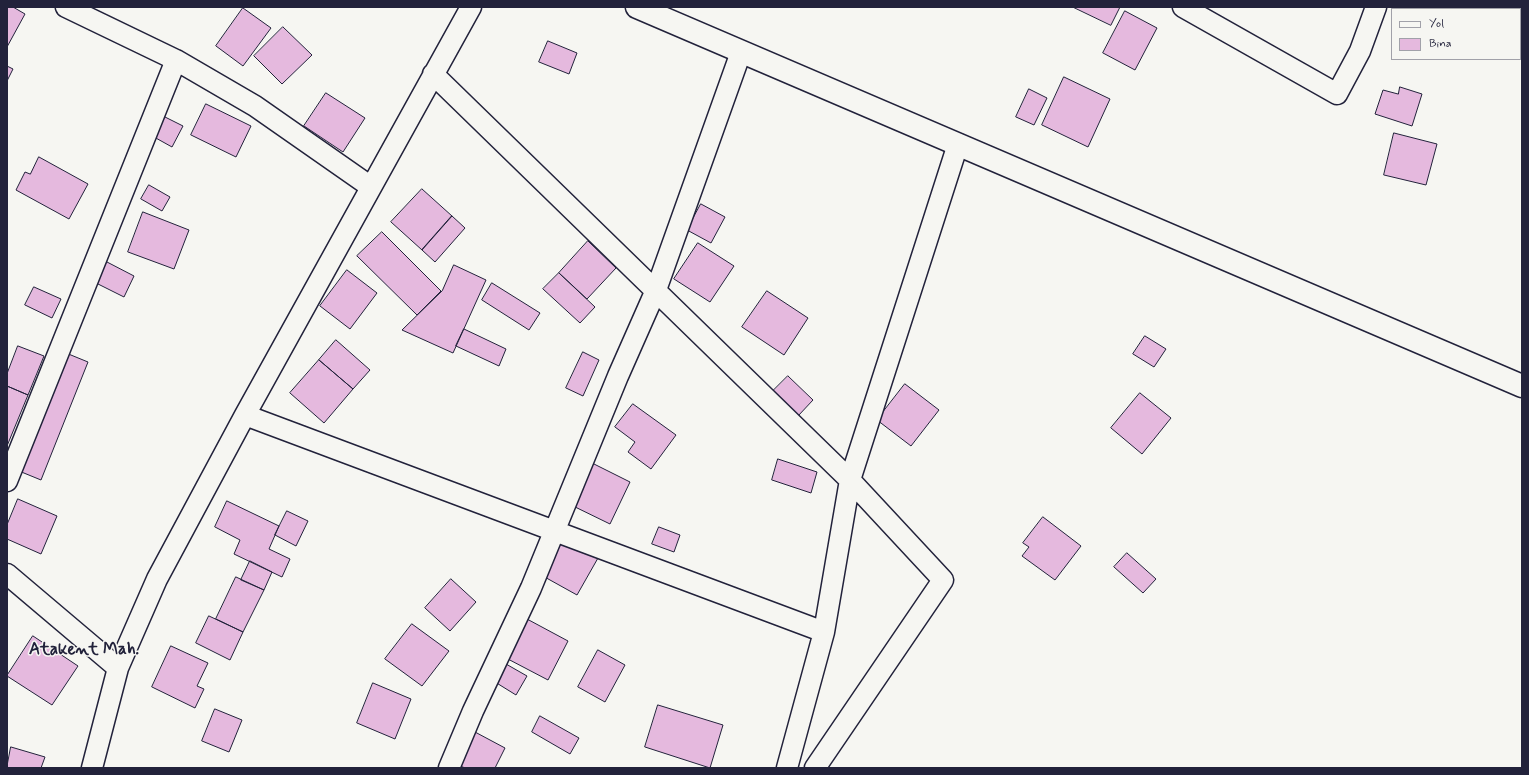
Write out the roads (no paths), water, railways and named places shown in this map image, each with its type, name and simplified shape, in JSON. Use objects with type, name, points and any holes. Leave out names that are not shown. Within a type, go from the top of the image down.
[{"type":"street","points":[[66,7],[176,60],[255,106],[371,187]]},
{"type":"street","points":[[92,768],[118,668],[157,579],[245,415],[471,7]]},
{"type":"street","points":[[636,7],[1522,386]]},
{"type":"street","points":[[1182,7],[1337,94],[1360,51],[1376,7]]},
{"type":"street","points":[[449,768],[473,711],[531,588],[618,376],[656,290],[741,52]]},
{"type":"street","points":[[7,481],[176,60]]},
{"type":"street","points":[[433,74],[850,480],[943,580],[814,768]]},
{"type":"street","points":[[787,768],[824,632],[850,480],[958,144]]},
{"type":"street","points":[[245,415],[824,632]]},
{"type":"street","points":[[7,574],[118,668]]},
{"type":"district","name":"Atakent Mah.","points":[[84,650]]}]
